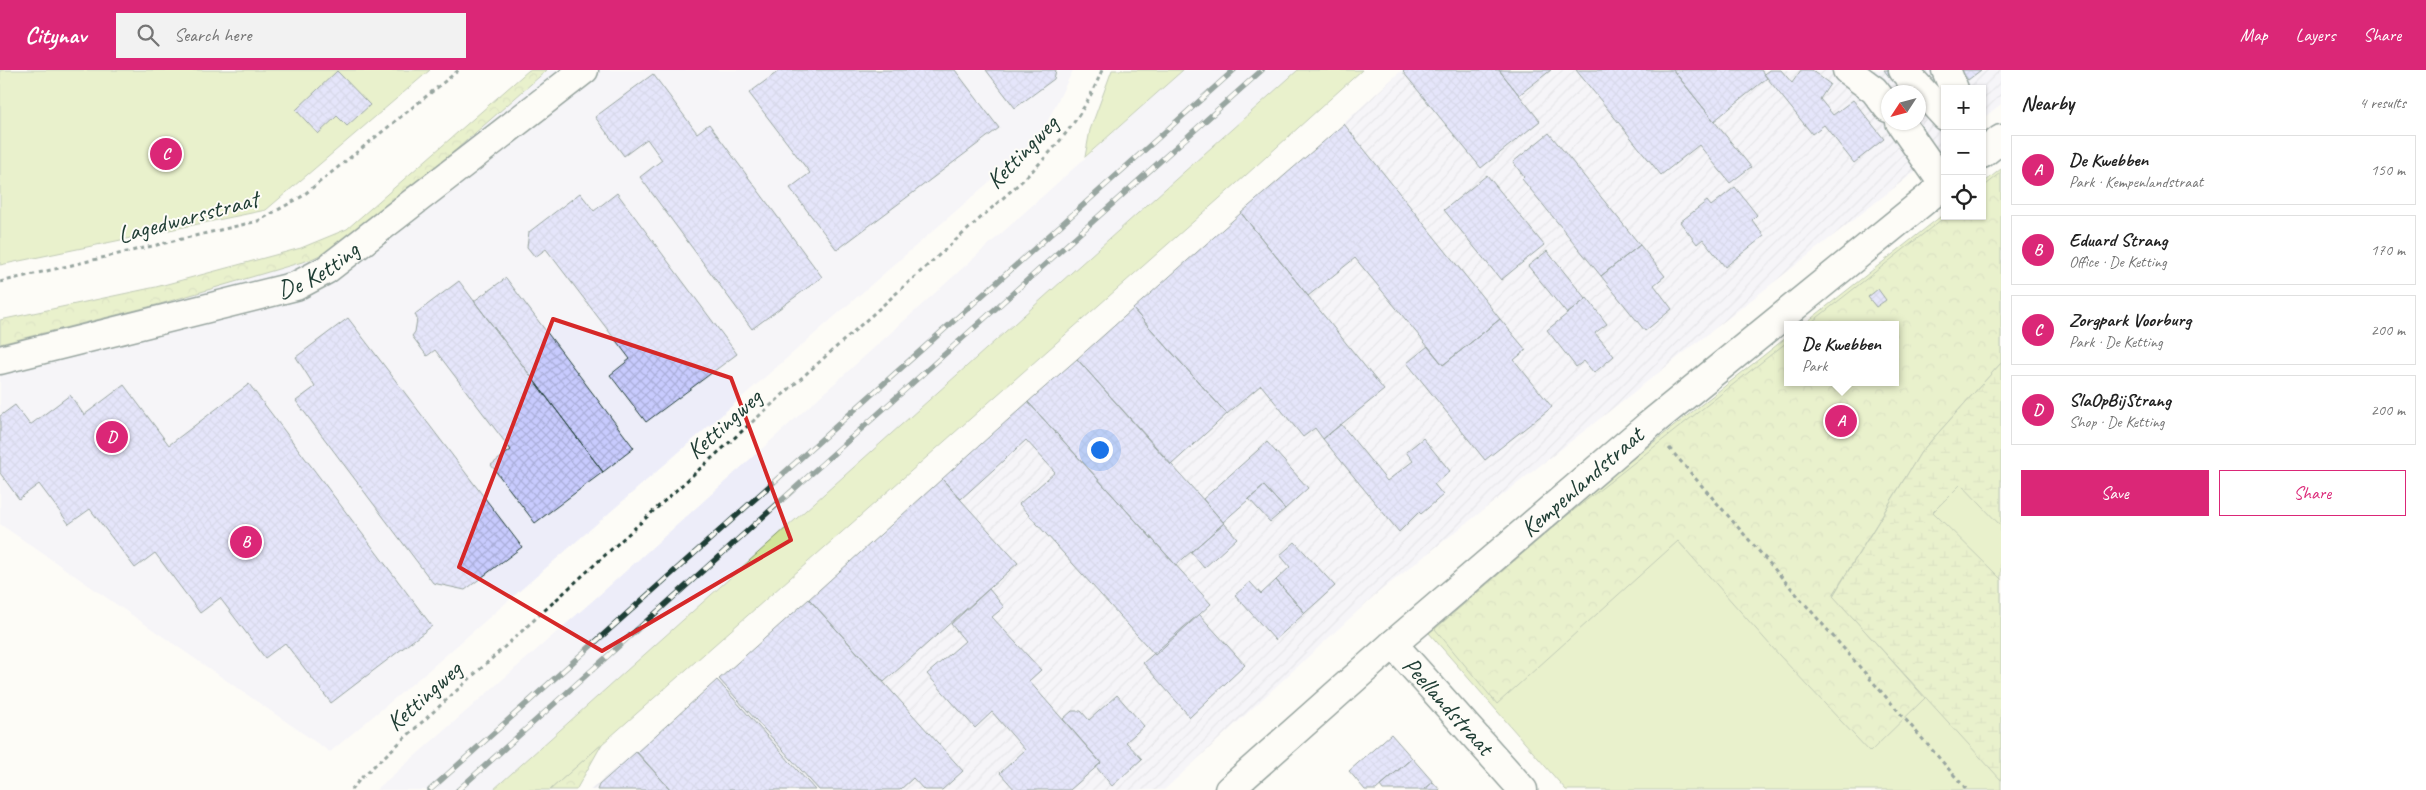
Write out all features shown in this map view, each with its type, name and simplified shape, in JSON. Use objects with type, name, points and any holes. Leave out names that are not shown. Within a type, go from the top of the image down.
[{"type":"street","name":"De Ketting","points":[[0,360],[296,286],[326,270],[584,70]]},
{"type":"street","points":[[1847,70],[1874,90],[1881,99]]},
{"type":"street","points":[[1903,70],[1941,112]]},
{"type":"street","points":[[1946,70],[1952,85]]},
{"type":"street","points":[[1906,130],[1941,181]]},
{"type":"street","points":[[1986,150],[2001,138]]},
{"type":"street","name":"Kempenlandstraat","points":[[1229,790],[1393,644],[1649,425],[1941,187]]},
{"type":"street","name":"Peellandstraat","points":[[1393,644],[1523,790]]},
{"type":"path","name":"Lagedwarsstraat","points":[[0,282],[258,221],[301,197],[459,70]]},
{"type":"path","name":"Kettingweg","points":[[351,790],[363,776],[694,474],[1028,176],[1051,153],[1076,122],[1102,70]]},
{"type":"path","points":[[1649,425],[1967,790]]},
{"type":"highlighted area","points":[[553,319],[731,378],[791,540],[602,651],[459,567]]},
{"type":"shaded area","points":[[547,70],[1073,70],[1040,136],[1019,156],[430,669],[330,752],[0,524],[0,344],[160,304],[309,260],[353,240]]},
{"type":"shaded area","points":[[1183,70],[1298,70],[493,790],[376,790],[598,596]]},
{"type":"shaded area","points":[[1402,70],[2001,70],[2001,104],[1986,116],[1986,85],[1941,85],[1941,151],[1375,595],[1164,790],[590,790],[936,497]]},
{"type":"green space","points":[[0,70],[430,70],[266,210],[0,265]]},
{"type":"green space","points":[[529,70],[547,70],[353,240],[309,260],[160,304],[0,344],[0,320],[156,287],[301,248],[347,229]]},
{"type":"green space","points":[[1112,70],[1183,70],[1085,157],[1090,130]]},
{"type":"green space","points":[[1298,70],[1362,70],[1245,176],[550,790],[493,790]]},
{"type":"green space","points":[[2001,169],[2001,790],[1566,790],[1422,625],[1784,339],[1784,386],[1899,386],[1899,321],[1808,321],[1941,216],[1941,220],[1986,220],[1986,181]]},
{"type":"green space","points":[[2001,173],[2001,363],[1921,452],[1833,595],[1925,698],[1870,752],[1779,655],[1678,541],[1497,704],[1435,629],[1564,518],[1784,344],[1784,386],[1899,386],[1899,321],[1813,321],[1941,220],[1986,220],[1986,185]]},
{"type":"green space","points":[[2001,363],[2001,526],[1961,484],[1933,512],[2001,579],[2001,780],[1833,596],[1921,452]]},
{"type":"green space","points":[[602,744],[576,790],[550,790]]},
{"type":"building","points":[[780,70],[955,70],[999,128],[837,250],[790,188],[810,173],[749,93]]},
{"type":"building","points":[[986,70],[1056,70],[1054,79],[1015,108]]},
{"type":"building","points":[[1405,70],[1499,70],[1540,121],[1481,168],[1403,72]]},
{"type":"building","points":[[1499,70],[1551,70],[1519,95]]},
{"type":"building","points":[[1576,70],[1673,70],[1751,167],[1730,183],[1699,145],[1661,175]]},
{"type":"building","points":[[1673,70],[1761,70],[1767,78],[1714,121]]},
{"type":"building","points":[[1769,70],[1781,70],[1792,83],[1801,70],[1811,70],[1830,84],[1820,99],[1833,115],[1853,100],[1884,139],[1854,163],[1824,125],[1812,134],[1764,74]]},
{"type":"building","points":[[1884,70],[1901,70],[1890,78]]},
{"type":"building","points":[[1960,70],[1981,70],[1968,80]]},
{"type":"building","points":[[337,71],[370,105],[347,126],[337,116],[318,134],[296,110]]},
{"type":"building","points":[[653,74],[697,133],[709,124],[822,277],[752,329],[640,177],[662,160],[647,139],[624,156],[595,117]]},
{"type":"building","points":[[1344,124],[1500,319],[1443,365],[1355,258],[1308,296],[1241,213]]},
{"type":"building","points":[[1549,133],[1640,245],[1601,276],[1522,179],[1524,177],[1513,162]]},
{"type":"building","points":[[1487,175],[1544,245],[1501,280],[1444,210]]},
{"type":"building","points":[[1735,187],[1757,215],[1752,220],[1764,236],[1725,267],[1703,239],[1697,244],[1680,222],[1707,201],[1711,206]]},
{"type":"building","points":[[580,193],[594,211],[617,193],[737,354],[646,422],[610,375],[630,359],[546,249],[535,257],[527,247],[529,232]]},
{"type":"building","points":[[1241,213],[1384,390],[1323,439],[1315,428],[1303,437],[1261,385],[1227,414],[1133,309]]},
{"type":"building","points":[[1640,245],[1665,276],[1654,285],[1672,309],[1645,331],[1601,276]]},
{"type":"building","points":[[1547,251],[1586,299],[1567,314],[1528,266]]},
{"type":"building","points":[[506,278],[634,448],[603,472],[474,301]]},
{"type":"building","points":[[459,281],[603,472],[535,523],[491,465],[511,450],[435,350],[427,356],[412,336],[415,332],[417,319],[415,314]]},
{"type":"building","points":[[1878,289],[1886,300],[1876,307],[1868,297]]},
{"type":"building","points":[[1587,298],[1607,324],[1595,333],[1614,356],[1594,373],[1584,361],[1576,367],[1547,330]]},
{"type":"building","points":[[1133,309],[1227,414],[1171,465],[1077,359]]},
{"type":"building","points":[[348,318],[522,547],[465,590],[433,583],[296,401],[315,387],[296,357]]},
{"type":"building","points":[[1500,319],[1526,350],[1514,360],[1552,407],[1485,460],[1407,363],[1428,346],[1443,365]]},
{"type":"building","points":[[1077,359],[1224,523],[1176,565],[1028,402]]},
{"type":"building","points":[[249,384],[432,626],[331,703],[285,643],[265,658],[220,598],[200,613],[155,553],[135,568],[90,509],[69,524],[39,484],[19,499],[0,473],[0,416],[15,405],[30,425],[70,395],[84,415],[124,385],[169,445]]},
{"type":"building","points":[[1028,402],[1211,604],[1155,655],[1019,504],[1055,472],[1026,440],[961,499],[942,479]]},
{"type":"building","points":[[1341,424],[1387,481],[1413,461],[1406,452],[1423,438],[1450,471],[1434,484],[1443,495],[1421,514],[1419,512],[1399,532],[1323,439]]},
{"type":"building","points":[[1267,442],[1308,488],[1285,509],[1264,486],[1223,522],[1203,499]]},
{"type":"building","points":[[942,479],[1018,563],[884,682],[809,599]]},
{"type":"building","points":[[1264,486],[1285,509],[1270,522],[1249,499]]},
{"type":"building","points":[[1224,523],[1237,538],[1204,568],[1191,552]]},
{"type":"building","points":[[1295,542],[1335,586],[1305,613],[1276,580],[1290,567],[1280,555]]},
{"type":"building","points":[[1276,580],[1305,613],[1275,640],[1235,595],[1250,582],[1261,594]]},
{"type":"building","points":[[989,589],[1004,607],[992,617],[1041,670],[1029,681],[1101,763],[1070,790],[1015,790],[1000,773],[1025,750],[992,712],[975,728],[927,674],[965,641],[951,624]]},
{"type":"building","points":[[809,599],[963,771],[942,790],[924,790],[913,778],[900,790],[819,790],[719,679]]},
{"type":"building","points":[[1199,614],[1245,665],[1190,717],[1143,663]]},
{"type":"building","points":[[717,680],[815,790],[671,790],[637,752]]},
{"type":"building","points":[[1117,695],[1144,726],[1126,742],[1142,759],[1112,786],[1096,767],[1101,763],[1063,719],[1072,711],[1081,711],[1089,720]]},
{"type":"building","points":[[1391,734],[1412,758],[1376,790],[1365,790],[1349,771]]},
{"type":"building","points":[[636,752],[671,790],[597,790],[599,785]]},
{"type":"building","points":[[1412,758],[1433,782],[1424,790],[1383,790],[1380,786]]},
{"type":"building","points":[[1433,782],[1440,790],[1424,790]]},
{"type":"railway","points":[[430,790],[1234,70]]},
{"type":"railway","points":[[458,790],[1262,70]]},
{"type":"place","name":"Zorgpark Voorburg","points":[[166,154]]},
{"type":"place","name":"De Kwebben","points":[[1841,421]]},
{"type":"place","name":"SlaOpBijStrang","points":[[112,437]]},
{"type":"place","name":"Eduard Strang","points":[[246,542]]}]
